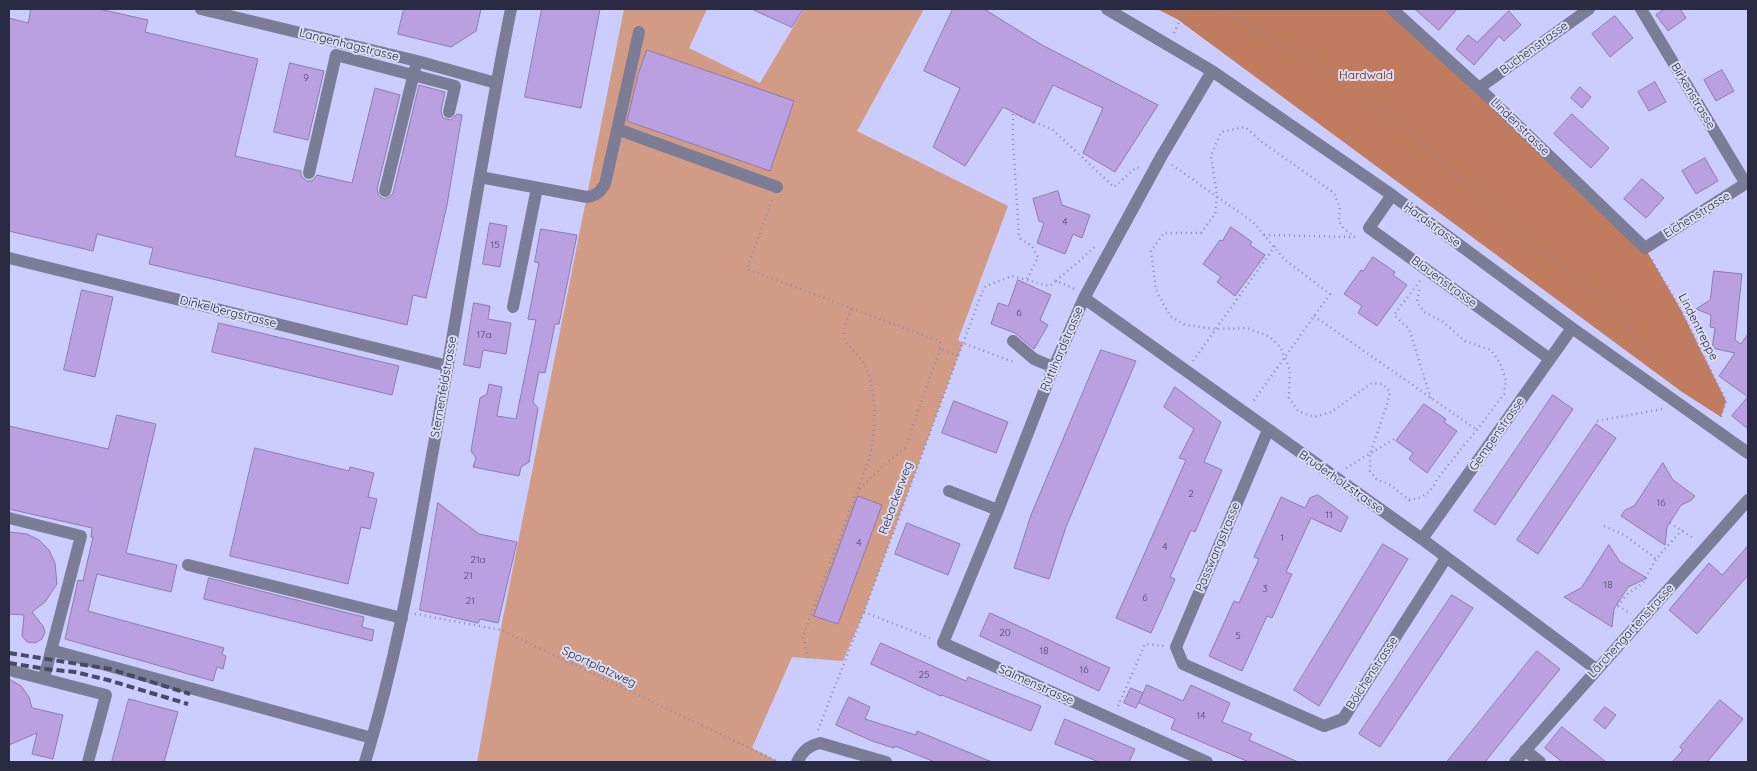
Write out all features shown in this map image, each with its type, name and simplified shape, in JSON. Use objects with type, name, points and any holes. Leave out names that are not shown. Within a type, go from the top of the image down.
[{"type":"street","name":"Langenhagstrasse","points":[[201,9],[417,61],[496,83]]},
{"type":"street","name":"Sternenfeldstrasse","points":[[365,762],[403,614],[448,366],[496,83],[511,9]]},
{"type":"street","name":"Hardstrasse","points":[[1107,9],[1212,71],[1392,195],[1572,328],[1748,453]]},
{"type":"street","name":"Lindenstrasse","points":[[1392,9],[1479,88],[1645,248]]},
{"type":"street","name":"Buchenstrasse","points":[[1479,88],[1589,9]]},
{"type":"street","name":"Birkenstrasse","points":[[1641,9],[1747,183]]},
{"type":"street","points":[[480,177],[587,197],[600,192],[605,184],[640,32]]},
{"type":"street","points":[[309,173],[336,56],[455,86],[449,112]]},
{"type":"street","points":[[385,191],[417,61]]},
{"type":"street","name":"Rüttihardstrasse","points":[[943,642],[998,510],[1053,367],[1084,296],[1161,157],[1212,71]]},
{"type":"street","points":[[617,129],[777,187]]},
{"type":"street","name":"Eichenstrasse","points":[[1645,248],[1747,183]]},
{"type":"street","points":[[513,308],[537,188]]},
{"type":"street","name":"Blauenstrasse","points":[[1392,195],[1369,228],[1550,359]]},
{"type":"street","name":"Dinkelbergstrasse","points":[[9,258],[448,366]]},
{"type":"street","name":"Bruderholzstrasse","points":[[1084,296],[1422,540],[1596,669]]},
{"type":"street","name":"Gempenstrasse","points":[[1422,540],[1572,328]]},
{"type":"street","points":[[1013,341],[1034,359],[1053,367]]},
{"type":"street","name":"Passwangstrasse","points":[[1176,647],[1268,430]]},
{"type":"street","points":[[949,491],[998,510]]},
{"type":"street","name":"Lärchengartenstrasse","points":[[1515,762],[1748,500]]},
{"type":"street","points":[[9,518],[81,536],[44,678]]},
{"type":"street","name":"Bölchenstrasse","points":[[1176,647],[1183,664],[1324,726],[1343,718],[1446,558]]},
{"type":"street","points":[[188,565],[403,614]]},
{"type":"street","name":"Salmenstrasse","points":[[943,642],[1207,762]]},
{"type":"street","points":[[51,650],[372,738]]},
{"type":"street","points":[[9,670],[106,695],[88,762]]},
{"type":"street","points":[[797,762],[804,750],[820,743],[886,762]]},
{"type":"street","points":[[1525,750],[1540,762]]},
{"type":"path","points":[[1169,45],[1185,9]]},
{"type":"path","points":[[1220,9],[1360,88],[1513,224],[1612,308],[1677,386]]},
{"type":"path","points":[[1027,279],[1038,257],[1032,246],[1019,236],[1013,113],[1053,130],[1114,187],[1137,167],[1151,175]]},
{"type":"path","points":[[1264,235],[1355,237],[1343,228],[1339,221],[1340,208],[1334,193],[1262,142],[1246,127],[1221,132],[1211,156],[1217,196],[1215,214],[1201,233],[1164,233],[1152,251],[1156,290],[1170,316],[1185,325],[1216,329],[1247,328],[1270,337],[1281,348],[1290,370],[1289,398],[1298,411],[1314,417],[1331,412],[1372,383],[1383,384],[1390,392],[1370,454],[1370,471],[1377,480],[1389,484],[1409,500],[1419,499],[1434,487],[1437,478],[1504,394],[1506,380],[1500,363],[1491,350],[1465,341],[1442,321],[1424,312],[1417,302],[1420,286]]},
{"type":"path","points":[[1161,157],[1254,222],[1285,260],[1330,294],[1244,412]]},
{"type":"path","points":[[777,187],[747,269],[939,341],[941,344],[904,448],[858,491]]},
{"type":"path","points":[[1084,296],[1056,281],[1096,246],[1108,253]]},
{"type":"path","points":[[1186,370],[1275,246]]},
{"type":"path","name":"Lindentreppe","points":[[1645,248],[1681,310],[1726,401],[1721,417],[1713,412]]},
{"type":"path","points":[[1428,270],[1394,315],[1409,330],[1431,399]]},
{"type":"path","name":"Rebackerweg","points":[[812,745],[843,661],[864,612],[976,306],[986,286],[1012,276],[1049,286],[1056,281]]},
{"type":"path","points":[[808,658],[803,636],[872,449],[875,414],[872,390],[865,365],[846,341],[844,335],[852,308]]},
{"type":"path","points":[[1314,316],[1492,440]]},
{"type":"path","points":[[963,344],[1024,366]]},
{"type":"path","points":[[940,349],[958,356]]},
{"type":"path","points":[[1597,421],[1680,405]]},
{"type":"path","points":[[1336,478],[1341,471],[1394,438]]},
{"type":"path","points":[[1670,523],[1707,546]]},
{"type":"path","points":[[1604,526],[1626,536],[1656,559]]},
{"type":"path","points":[[1618,606],[1626,595],[1643,583],[1656,559],[1682,530]]},
{"type":"path","points":[[864,612],[943,642]]},
{"type":"path","name":"Sportplatzweg","points":[[403,614],[501,630],[779,762]]},
{"type":"path","points":[[1112,719],[1145,644],[1176,647]]},
{"type":"shaded area","points":[[624,9],[707,9],[689,48],[760,83],[804,9],[924,9],[857,131],[1008,206],[958,340],[963,343],[864,612],[843,661],[792,657],[752,748],[779,762],[477,762],[500,633]]},
{"type":"green space","name":"Hardwald","points":[[1157,9],[1392,9],[1645,248],[1681,310],[1726,401],[1721,417],[1682,392],[1177,19]]},
{"type":"building","points":[[31,9],[99,9],[148,20],[145,32],[258,59],[235,156],[301,171],[301,176],[307,181],[312,181],[317,175],[352,183],[375,88],[400,95],[377,189],[379,196],[384,199],[390,197],[393,193],[419,85],[445,92],[441,111],[443,118],[451,120],[457,114],[462,115],[447,205],[426,298],[413,295],[407,325],[149,264],[153,248],[97,234],[93,251],[9,231],[9,18],[28,23]]},
{"type":"building","points":[[404,9],[481,9],[476,31],[451,47],[398,34]]},
{"type":"building","points":[[542,9],[600,9],[581,108],[525,97]]},
{"type":"building","points":[[752,9],[803,9],[792,27]]},
{"type":"building","points":[[953,9],[984,9],[1042,45],[1158,105],[1115,172],[1083,153],[1103,108],[1053,85],[1034,123],[1003,107],[965,166],[933,147],[960,88],[924,71]]},
{"type":"building","points":[[1415,9],[1457,9],[1439,30]]},
{"type":"building","points":[[1665,9],[1680,9],[1686,18],[1668,31],[1656,15]]},
{"type":"building","points":[[1509,11],[1521,25],[1504,41],[1499,36],[1474,65],[1456,49],[1468,35],[1477,42]]},
{"type":"building","points":[[1615,16],[1633,38],[1610,57],[1592,34]]},
{"type":"building","points":[[647,50],[794,101],[770,171],[627,121],[638,75]]},
{"type":"building","points":[[290,63],[324,71],[308,140],[274,132]]},
{"type":"building","points":[[1722,70],[1734,91],[1716,101],[1704,80]]},
{"type":"building","points":[[1655,82],[1666,102],[1649,111],[1638,92]]},
{"type":"building","points":[[1580,87],[1591,97],[1582,108],[1571,98]]},
{"type":"building","points":[[1572,114],[1609,148],[1591,168],[1554,134]]},
{"type":"building","points":[[1705,158],[1718,181],[1696,194],[1682,171]]},
{"type":"building","points":[[1642,179],[1664,198],[1646,218],[1624,199]]},
{"type":"building","points":[[1058,191],[1062,205],[1090,215],[1082,238],[1073,234],[1065,254],[1037,243],[1044,223],[1039,221],[1033,199]]},
{"type":"building","points":[[490,223],[507,226],[500,267],[483,264]]},
{"type":"building","points":[[1231,227],[1252,242],[1250,245],[1265,255],[1235,296],[1217,282],[1221,277],[1203,264]]},
{"type":"building","points":[[541,229],[577,235],[559,324],[555,324],[545,373],[539,372],[533,402],[538,408],[529,462],[521,467],[519,476],[473,467],[476,458],[471,451],[480,398],[487,394],[489,384],[502,387],[497,416],[516,419],[536,320],[528,319],[539,263],[535,262]]},
{"type":"building","points":[[1373,257],[1395,272],[1393,275],[1407,285],[1377,326],[1358,313],[1362,306],[1344,294]]},
{"type":"building","points":[[1714,271],[1742,274],[1735,340],[1741,344],[1748,334],[1748,397],[1719,376],[1735,353],[1712,348],[1715,328],[1710,327],[1711,315],[1696,309],[1710,300]]},
{"type":"building","points":[[1018,280],[1051,295],[1040,320],[1048,325],[1034,349],[1015,333],[991,324],[998,303],[1008,306]]},
{"type":"building","points":[[82,290],[113,297],[95,377],[64,370]]},
{"type":"building","points":[[474,303],[490,306],[488,319],[511,323],[506,354],[483,350],[480,368],[464,365]]},
{"type":"building","points":[[219,323],[399,366],[392,395],[212,352]]},
{"type":"building","points":[[1101,350],[1136,361],[1066,527],[1049,579],[1014,568],[1031,515]]},
{"type":"building","points":[[1175,387],[1221,422],[1204,462],[1222,470],[1195,532],[1191,530],[1170,577],[1175,579],[1151,633],[1116,618],[1186,460],[1179,458],[1194,429],[1164,407]]},
{"type":"building","points":[[1553,395],[1573,409],[1495,525],[1474,511]]},
{"type":"building","points":[[1748,397],[1748,429],[1732,416]]},
{"type":"building","points":[[954,401],[1008,422],[996,453],[942,433]]},
{"type":"building","points":[[1424,404],[1446,419],[1444,422],[1457,431],[1427,473],[1409,459],[1413,453],[1396,441]]},
{"type":"building","points":[[117,415],[156,424],[126,553],[177,565],[171,592],[97,574],[88,611],[224,648],[222,654],[226,656],[223,669],[217,667],[213,681],[65,639],[78,580],[83,581],[93,537],[91,537],[92,528],[9,509],[9,426],[108,449]]},
{"type":"building","points":[[1596,424],[1616,438],[1538,554],[1517,540]]},
{"type":"building","points":[[255,448],[349,471],[350,467],[374,473],[368,497],[377,499],[370,529],[361,527],[348,584],[230,556]]},
{"type":"building","points":[[1663,463],[1673,480],[1695,496],[1690,501],[1681,505],[1667,527],[1665,545],[1621,516],[1625,510],[1634,506]]},
{"type":"building","points":[[1318,495],[1348,517],[1341,532],[1311,518],[1286,572],[1292,574],[1272,618],[1267,616],[1242,671],[1209,656],[1234,601],[1239,603],[1259,559],[1254,557],[1281,497],[1305,508],[1310,498]]},
{"type":"building","points":[[858,496],[882,505],[838,624],[814,616]]},
{"type":"building","points":[[438,503],[479,534],[517,542],[498,623],[480,619],[478,623],[420,610]]},
{"type":"building","points":[[907,523],[960,544],[948,575],[895,554]]},
{"type":"building","points":[[9,532],[27,534],[39,540],[49,550],[55,563],[57,584],[45,602],[32,612],[43,626],[45,632],[42,639],[35,643],[27,642],[22,636],[24,615],[9,614]]},
{"type":"building","points":[[1383,544],[1408,559],[1319,706],[1294,690]]},
{"type":"building","points":[[1609,545],[1620,562],[1647,578],[1628,587],[1614,609],[1612,627],[1564,597],[1581,588]]},
{"type":"building","points":[[1748,546],[1748,575],[1697,634],[1669,610],[1709,563],[1722,575]]},
{"type":"building","points":[[209,578],[364,617],[362,627],[374,630],[372,641],[204,599]]},
{"type":"building","points":[[1452,595],[1473,608],[1380,747],[1359,734]]},
{"type":"building","points":[[990,613],[1110,668],[1099,691],[980,636]]},
{"type":"building","points":[[881,643],[966,681],[968,677],[1041,706],[1031,731],[941,696],[871,664]]},
{"type":"building","points":[[1537,651],[1560,669],[1485,762],[1447,762]]},
{"type":"building","points":[[9,679],[21,686],[29,697],[32,708],[63,715],[53,759],[32,754],[37,733],[9,745]]},
{"type":"building","points":[[1147,685],[1183,701],[1191,685],[1230,703],[1222,722],[1252,734],[1249,740],[1298,762],[1249,762],[1171,729],[1175,719],[1139,703]]},
{"type":"building","points":[[1131,688],[1143,693],[1136,708],[1124,703]]},
{"type":"building","points":[[849,697],[870,707],[865,719],[916,735],[917,731],[992,762],[935,762],[895,746],[894,748],[872,741],[836,725]]},
{"type":"building","points":[[129,699],[178,712],[164,762],[112,762]]},
{"type":"building","points":[[1720,700],[1743,719],[1707,762],[1672,762],[1683,750],[1680,747]]},
{"type":"building","points":[[1605,707],[1616,715],[1605,729],[1594,720]]},
{"type":"building","points":[[1065,719],[1135,749],[1129,762],[1099,762],[1055,744]]},
{"type":"building","points":[[1562,727],[1606,762],[1562,762],[1545,748]]},
{"type":"railway","points":[[9,653],[110,669],[190,694]]},
{"type":"railway","points":[[9,663],[75,672],[188,704]]}]
